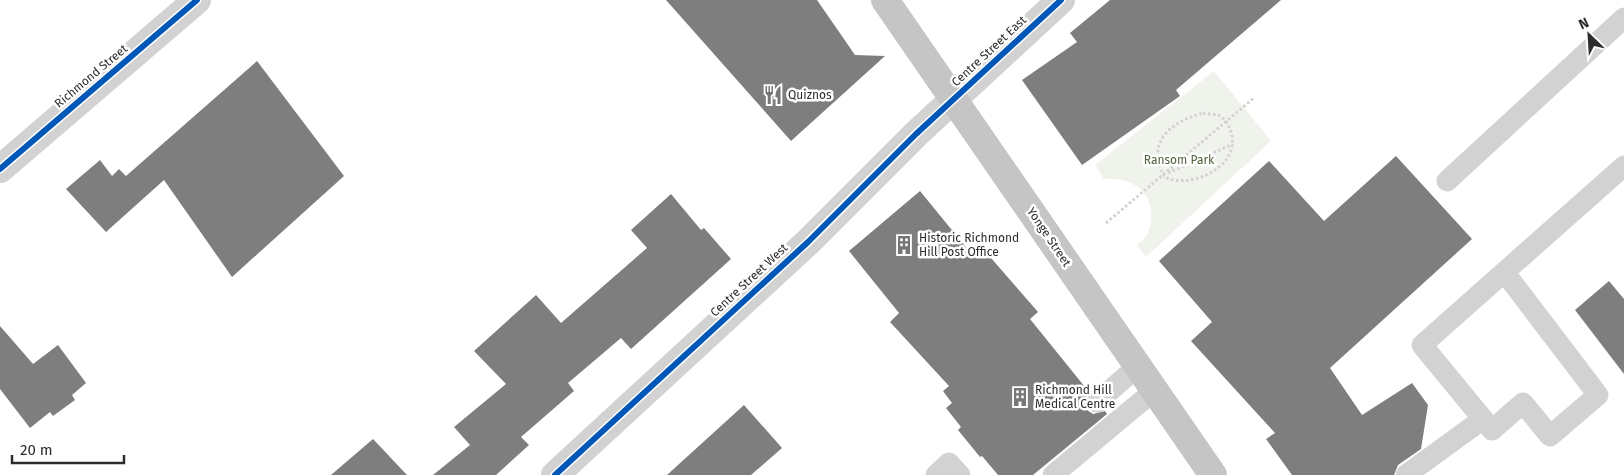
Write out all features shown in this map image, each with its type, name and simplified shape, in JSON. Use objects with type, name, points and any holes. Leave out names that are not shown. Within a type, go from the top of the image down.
[{"type":"main road","name":"Yonge Street","points":[[885,0],[1213,475]]},
{"type":"street","name":"Richmond Street","points":[[0,169],[197,0]]},
{"type":"street","name":"Centre Street East","points":[[954,98],[1061,0]]},
{"type":"street","name":"Centre Street West","points":[[555,475],[800,249],[954,98]]},
{"type":"lane","points":[[1447,181],[1624,18]]},
{"type":"lane","points":[[1505,273],[1598,395],[1550,436],[1523,403],[1492,430],[1422,345],[1624,166]]},
{"type":"lane","points":[[1097,402],[1138,366]]},
{"type":"lane","points":[[1054,475],[1155,390]]},
{"type":"lane","points":[[1406,475],[1483,419]]},
{"type":"lane","points":[[936,475],[949,464],[960,475]]},
{"type":"path","points":[[1106,223],[1255,97]]},
{"type":"path","points":[[1203,113],[1219,116],[1226,121],[1231,132],[1232,144],[1230,155],[1223,164],[1204,176],[1191,180],[1176,180],[1163,175],[1158,160],[1158,142],[1169,129],[1185,118],[1203,113]]},
{"type":"path","points":[[1163,175],[1232,144]]},
{"type":"green space","name":"Ransom Park","points":[[1214,71],[1271,141],[1146,257],[1137,246],[1149,230],[1151,208],[1148,199],[1135,185],[1116,179],[1104,179],[1095,165]]},
{"type":"building","points":[[666,0],[817,0],[855,55],[885,56],[791,141]]},
{"type":"building","points":[[1110,0],[1281,0],[1176,90],[1180,96],[1082,165],[1022,80],[1077,42],[1070,33]]},
{"type":"building","points":[[257,61],[344,176],[232,277],[164,180],[106,232],[66,189],[100,160],[112,176],[119,169],[126,176]]},
{"type":"building","points":[[1396,156],[1472,239],[1330,368],[1362,415],[1412,383],[1428,405],[1421,449],[1398,465],[1394,475],[1292,475],[1266,439],[1275,433],[1191,341],[1212,322],[1159,261],[1269,161],[1324,221]]},
{"type":"building","points":[[920,191],[969,251],[978,243],[1038,312],[1030,319],[1089,392],[1085,398],[1087,410],[1093,414],[1105,411],[1107,414],[1033,475],[998,475],[982,456],[980,457],[958,430],[961,427],[946,408],[952,403],[943,391],[949,386],[890,322],[899,313],[849,251]]},
{"type":"building","points":[[671,194],[701,230],[704,228],[731,259],[631,349],[621,338],[568,383],[574,391],[521,437],[529,445],[496,475],[433,475],[470,445],[454,427],[506,384],[474,351],[536,295],[561,323],[647,248],[631,230]]},
{"type":"building","points":[[1609,281],[1624,299],[1624,374],[1575,310]]},
{"type":"building","points":[[0,326],[33,364],[58,345],[86,383],[72,395],[75,400],[53,416],[50,412],[30,428],[0,389]]},
{"type":"building","points":[[744,405],[782,448],[751,475],[667,475]]},
{"type":"building","points":[[373,439],[407,475],[331,475]]},
{"type":"cycle path","points":[[0,169],[197,0]]},
{"type":"cycle path","points":[[555,475],[808,242],[916,134],[1061,0]]},
{"type":"place","name":"Quiznos","points":[[773,95]]},
{"type":"place","name":"Historic Richmond Hill Post Office","points":[[904,245]]},
{"type":"place","name":"Richmond Hill Medical Centre","points":[[1020,397]]}]
